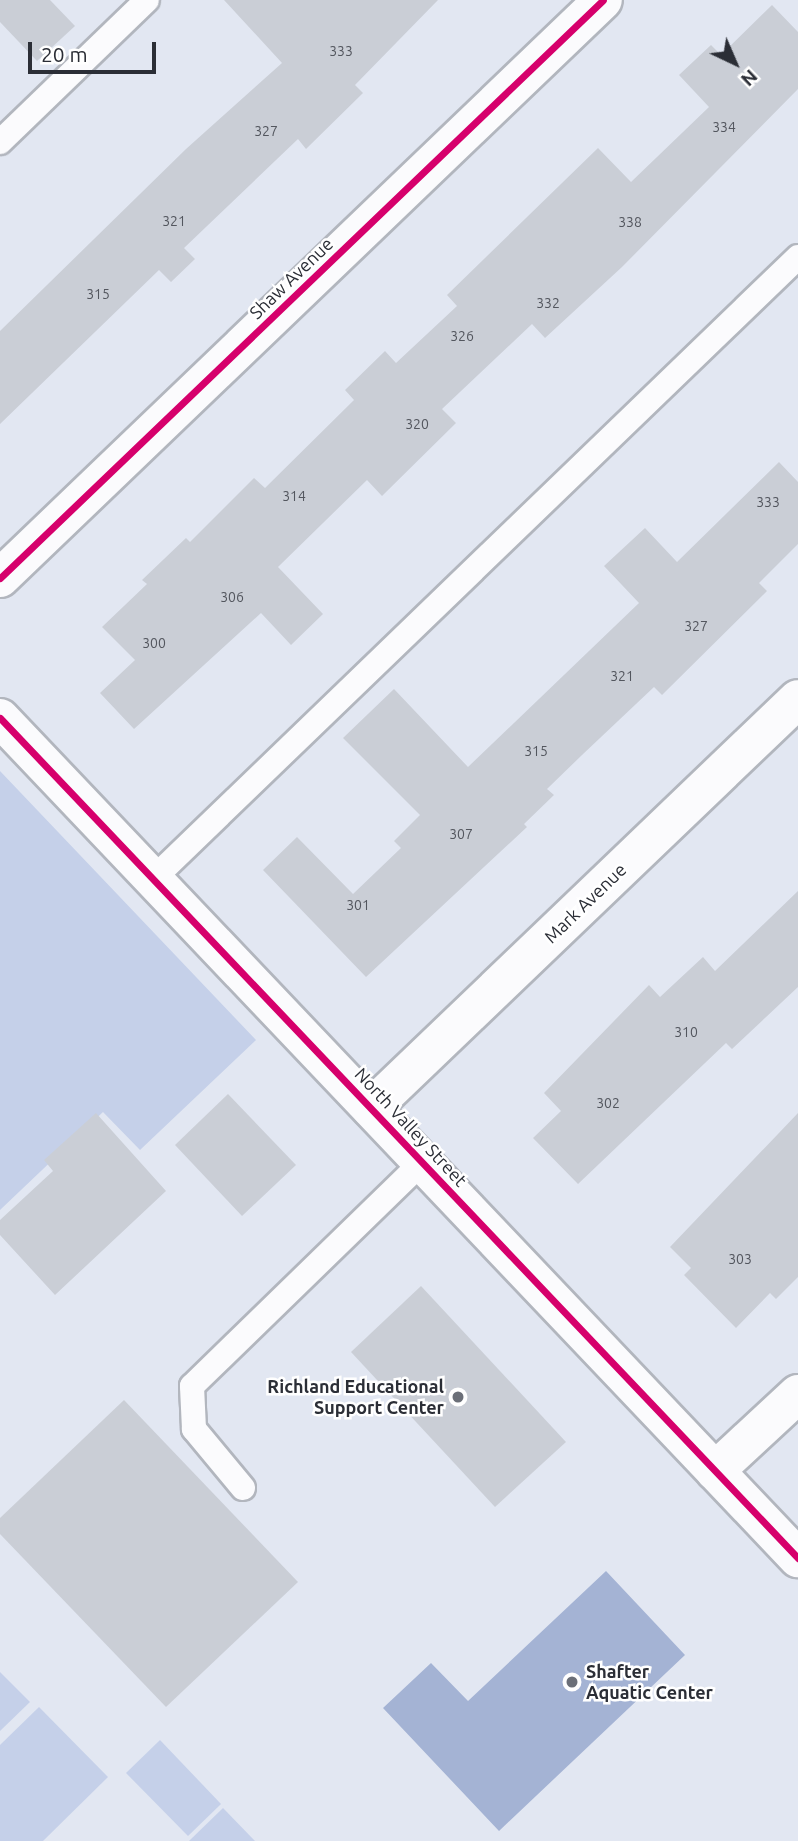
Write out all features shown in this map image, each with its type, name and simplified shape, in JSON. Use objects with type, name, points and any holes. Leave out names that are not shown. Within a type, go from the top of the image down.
[{"type":"street","name":"Shaw Avenue","points":[[0,578],[603,0]]},
{"type":"street","name":"Mark Avenue","points":[[371,1108],[798,699]]},
{"type":"street","name":"North Valley Street","points":[[0,718],[798,1558]]},
{"type":"street","points":[[715,1471],[798,1394]]},
{"type":"lane","points":[[0,142],[147,0]]},
{"type":"lane","points":[[153,879],[798,257]]},
{"type":"lane","points":[[243,1488],[194,1429],[192,1385],[422,1162]]},
{"type":"shaded area","points":[[0,771],[256,1040],[140,1150],[103,1112],[0,1210]]},
{"type":"shaded area","name":"Shafter Aquatic Center","points":[[606,1571],[685,1655],[499,1831],[383,1708],[431,1663],[468,1701]]},
{"type":"shaded area","points":[[0,1672],[30,1702],[0,1731]]},
{"type":"shaded area","points":[[39,1707],[108,1777],[43,1841],[0,1841],[0,1745]]},
{"type":"shaded area","points":[[160,1740],[221,1804],[188,1836],[126,1773]]},
{"type":"shaded area","points":[[223,1808],[255,1841],[189,1841]]},
{"type":"building","points":[[0,0],[50,0],[75,26],[37,61],[0,22]]},
{"type":"building","points":[[224,0],[438,0],[355,85],[363,93],[306,149],[298,139],[184,248],[195,259],[171,282],[159,270],[0,424],[0,331],[186,149],[282,63]]},
{"type":"building","points":[[772,5],[798,32],[798,89],[622,267],[545,338],[532,324],[442,409],[456,423],[382,496],[367,480],[278,567],[323,614],[291,645],[261,613],[134,729],[100,693],[135,660],[102,627],[147,584],[142,580],[186,538],[190,542],[254,478],[265,488],[354,400],[345,390],[385,351],[396,363],[457,306],[447,295],[598,148],[631,182],[709,107],[679,75],[711,45],[721,55]]},
{"type":"building","points":[[779,462],[798,482],[798,544],[759,583],[767,591],[662,695],[654,687],[582,755],[547,789],[554,795],[524,824],[527,827],[366,977],[263,870],[297,837],[353,894],[401,848],[394,841],[420,815],[343,738],[394,689],[468,767],[639,603],[604,566],[645,528],[677,562]]},
{"type":"building","points":[[798,891],[798,987],[732,1049],[726,1043],[578,1184],[533,1138],[561,1111],[544,1093],[649,985],[660,997],[703,957],[715,971]]},
{"type":"building","points":[[228,1094],[296,1165],[242,1216],[175,1145]]},
{"type":"building","points":[[96,1113],[166,1191],[55,1295],[0,1235],[0,1220],[53,1171],[44,1160]]},
{"type":"building","points":[[798,1113],[798,1277],[776,1299],[770,1293],[736,1328],[684,1275],[691,1268],[670,1247]]},
{"type":"building","name":"Richland Educational Support Center","points":[[421,1286],[566,1442],[495,1507],[351,1352]]},
{"type":"building","points":[[124,1400],[298,1582],[166,1707],[0,1534],[0,1518]]},
{"type":"cycle path","points":[[0,578],[603,0]]},
{"type":"cycle path","points":[[0,718],[798,1558]]},
{"type":"place","name":"Richland Educational Support Center","points":[[458,1397]]},
{"type":"place","name":"Shafter Aquatic Center","points":[[572,1682]]}]
